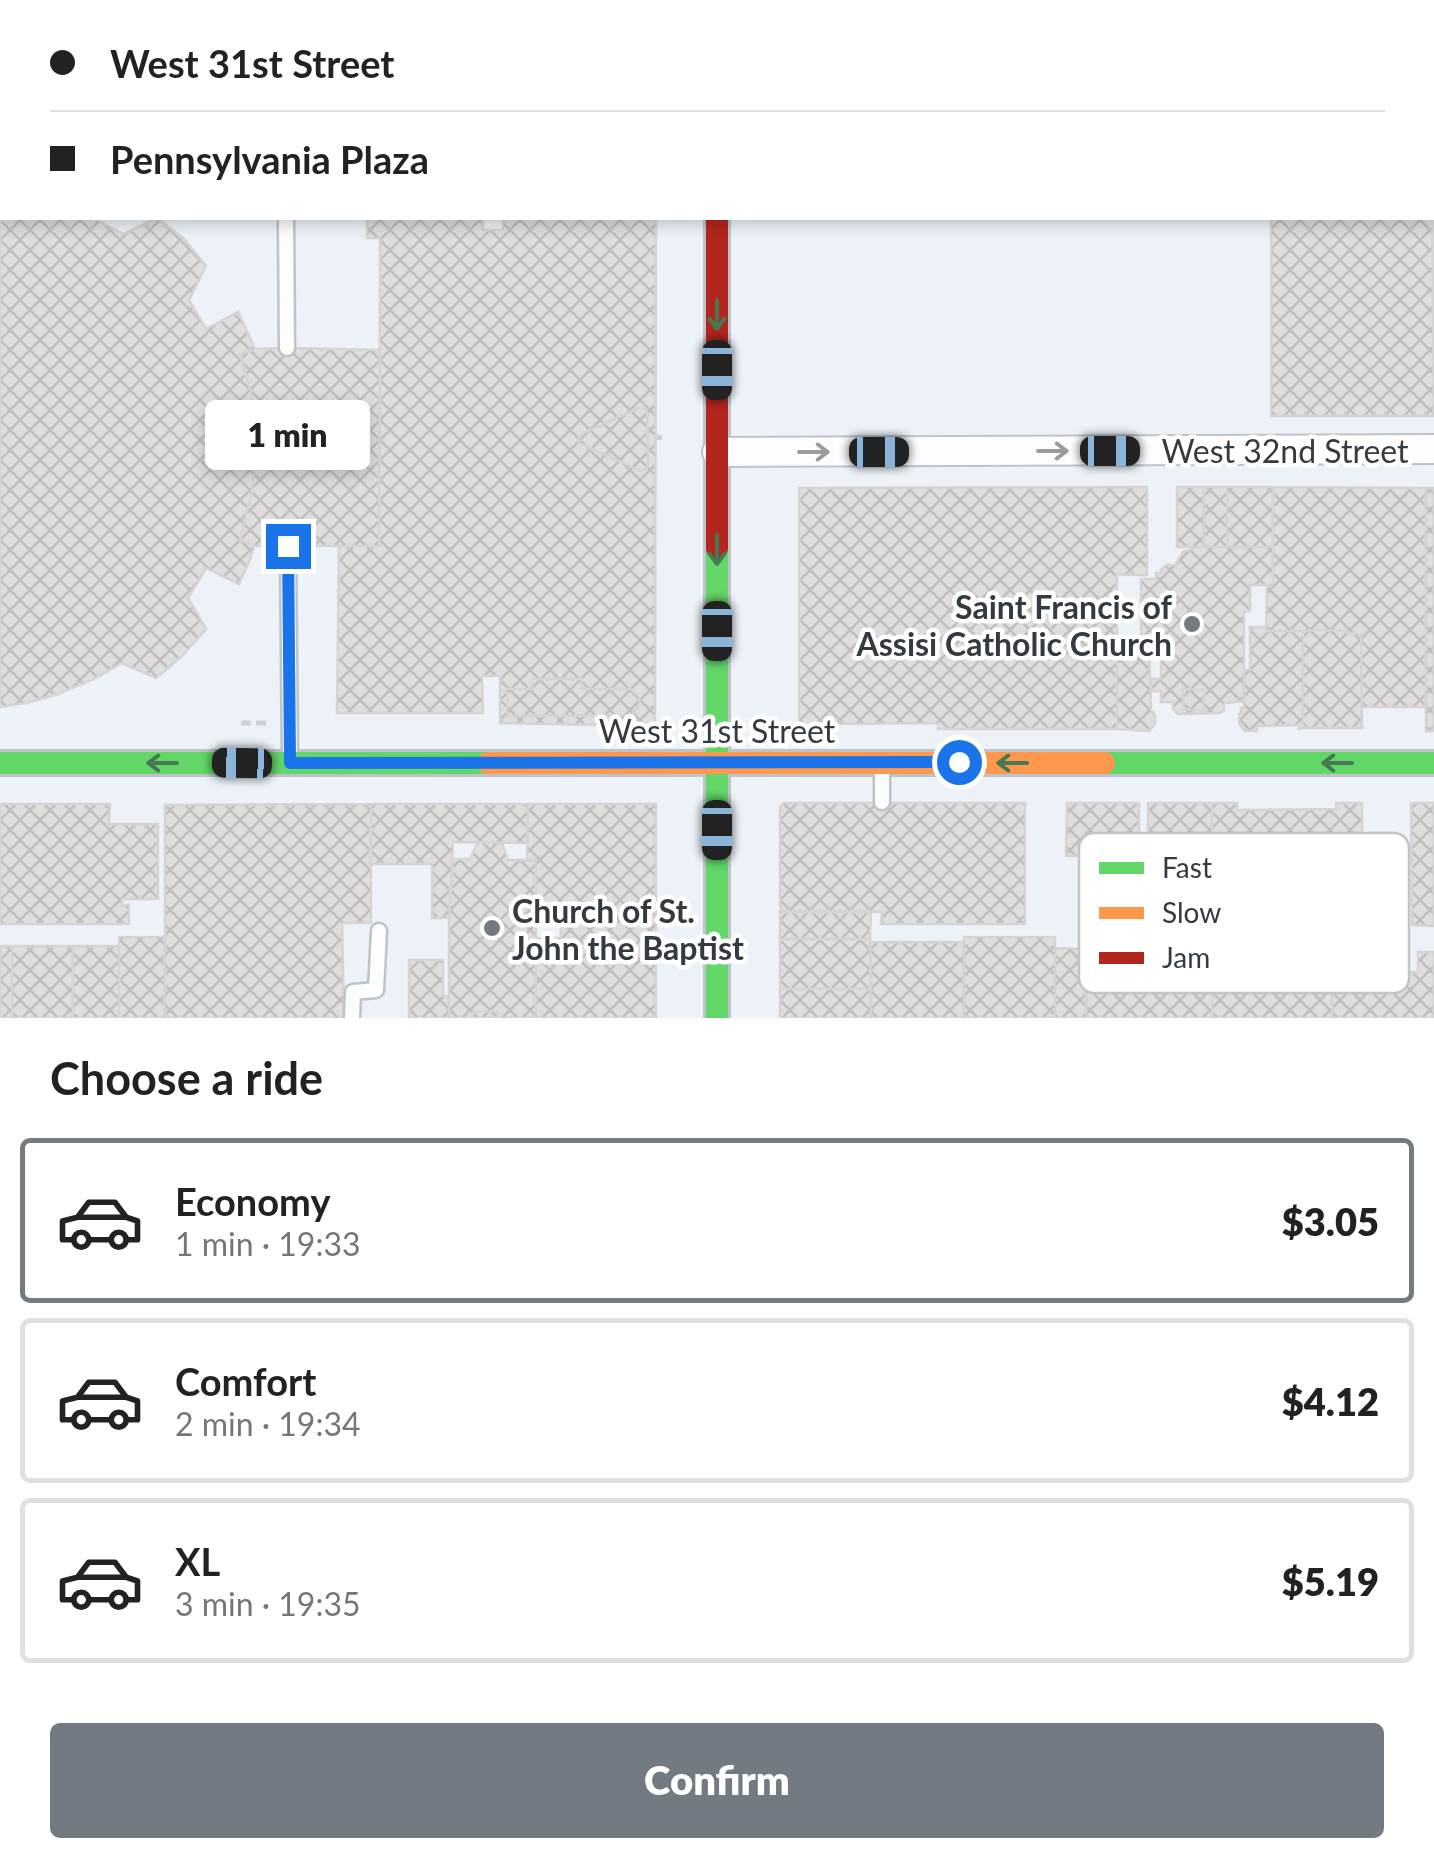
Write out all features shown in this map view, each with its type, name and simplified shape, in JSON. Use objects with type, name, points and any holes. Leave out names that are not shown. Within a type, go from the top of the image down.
[{"type":"street","points":[[717,220],[717,1018]]},
{"type":"street","name":"West 32nd Street","points":[[717,452],[1434,449]]},
{"type":"street","name":"West 31st Street","points":[[0,763],[1434,763]]},
{"type":"lane","points":[[286,220],[287,348]]},
{"type":"lane","points":[[288,546],[290,763]]},
{"type":"lane","points":[[882,762],[882,802]]},
{"type":"lane","points":[[352,1018],[353,992],[376,990],[379,931]]},
{"type":"path","points":[[241,723],[270,723]]},
{"type":"building","points":[[0,220],[97,220],[123,234],[160,220],[184,239],[206,266],[189,300],[206,329],[238,312],[255,349],[240,354],[252,397],[256,452],[252,491],[240,540],[254,546],[251,557],[239,584],[206,568],[188,598],[206,629],[156,678],[122,663],[58,694],[0,707]]},
{"type":"building","points":[[367,220],[483,220],[483,230],[503,230],[503,220],[656,220],[655,726],[500,723],[500,676],[482,676],[483,713],[337,713],[339,546],[379,546],[380,238],[367,238]]},
{"type":"building","points":[[1271,220],[1432,220],[1434,416],[1271,416]]},
{"type":"building","points":[[255,349],[380,350],[379,546],[254,546],[240,540],[252,491],[256,452],[252,397],[240,354]]},
{"type":"building","points":[[641,407],[647,411],[648,467],[641,471],[579,443],[579,435]]},
{"type":"building","points":[[1147,487],[1147,575],[1117,575],[1117,729],[938,729],[938,723],[825,724],[824,730],[799,731],[799,488]]},
{"type":"building","points":[[1177,487],[1204,487],[1204,547],[1177,547]]},
{"type":"building","points":[[1204,487],[1227,487],[1227,547],[1204,547]]},
{"type":"building","points":[[1227,487],[1273,487],[1273,547],[1227,547]]},
{"type":"building","points":[[1273,487],[1426,488],[1426,707],[1362,707],[1361,635],[1338,630],[1266,631],[1267,585],[1273,585]]},
{"type":"building","points":[[1426,488],[1434,488],[1434,731],[1426,731]]},
{"type":"building","name":"Saint Francis of Assisi Catholic Church","points":[[1197,547],[1273,547],[1273,585],[1250,585],[1250,611],[1244,612],[1244,701],[1224,703],[1220,713],[1178,714],[1173,702],[1161,702],[1161,691],[1151,691],[1151,679],[1161,679],[1161,638],[1141,637],[1141,579],[1156,579],[1156,573],[1161,573],[1166,565],[1175,565],[1183,552]]},
{"type":"building","points":[[1250,627],[1303,631],[1303,728],[1257,726],[1257,731],[1245,731],[1239,724],[1244,708],[1244,670],[1250,670]]},
{"type":"building","points":[[1338,630],[1361,635],[1362,728],[1303,728],[1303,631]]},
{"type":"building","points":[[1117,645],[1149,645],[1155,724],[1149,731],[1117,729]]},
{"type":"building","points":[[532,679],[582,679],[582,689],[631,689],[639,697],[639,705],[632,715],[507,716],[507,689],[532,689]]},
{"type":"building","points":[[1183,689],[1204,690],[1204,711],[1183,709]]},
{"type":"building","points":[[784,803],[1025,803],[1025,924],[881,924],[882,912],[784,912],[780,907],[780,807]]},
{"type":"building","points":[[1067,803],[1139,803],[1139,833],[1079,833],[1079,856],[1066,856]]},
{"type":"building","points":[[1148,803],[1212,803],[1212,833],[1148,833]]},
{"type":"building","points":[[1212,803],[1237,803],[1237,810],[1336,809],[1336,803],[1362,803],[1362,833],[1212,833]]},
{"type":"building","points":[[1411,803],[1434,803],[1434,926],[1412,925]]},
{"type":"building","points":[[0,804],[110,804],[109,824],[158,824],[158,899],[122,899],[122,905],[129,905],[129,924],[0,924]]},
{"type":"building","points":[[371,804],[528,804],[527,843],[453,842],[449,918],[432,918],[432,864],[370,864]]},
{"type":"building","points":[[371,804],[371,923],[342,923],[344,1018],[165,1018],[165,805]]},
{"type":"building","points":[[528,804],[656,804],[656,1018],[536,1018],[536,938],[561,938],[560,912],[536,912],[536,860],[527,860]]},
{"type":"building","name":"Church of St. John the Baptist","points":[[478,842],[502,843],[508,860],[536,860],[536,1018],[449,1018],[453,859],[470,859]]},
{"type":"building","points":[[780,911],[871,911],[870,939],[780,939]]},
{"type":"building","points":[[119,937],[165,937],[165,1018],[119,1018]]},
{"type":"building","points":[[964,937],[1055,937],[1055,1018],[964,1018]]},
{"type":"building","points":[[780,939],[870,939],[871,989],[780,989]]},
{"type":"building","points":[[870,942],[964,942],[964,1018],[871,1018]]},
{"type":"building","points":[[0,946],[12,946],[12,1018],[0,1018]]},
{"type":"building","points":[[12,946],[73,946],[73,1018],[12,1018]]},
{"type":"building","points":[[73,946],[119,946],[119,1018],[73,1018]]},
{"type":"building","points":[[1055,948],[1079,949],[1079,993],[1086,993],[1086,1018],[1055,1018]]},
{"type":"building","points":[[1418,952],[1434,952],[1434,1018],[1332,1018],[1332,993],[1409,993],[1409,972],[1418,972]]},
{"type":"building","points":[[409,960],[443,960],[443,996],[449,996],[449,1018],[409,1018]]},
{"type":"building","points":[[780,989],[871,989],[871,1018],[780,1018]]},
{"type":"building","points":[[1086,993],[1212,993],[1212,1018],[1086,1018]]},
{"type":"building","points":[[1212,993],[1332,993],[1332,1018],[1212,1018]]},
{"type":"building","points":[[497,1011],[497,1018],[473,1018],[473,1012]]},
{"type":"traffic: fast","points":[[717,548],[717,1018]]},
{"type":"traffic: fast","points":[[0,763],[488,763]]},
{"type":"traffic: fast","points":[[1104,763],[1434,763]]},
{"type":"traffic: slow","points":[[488,763],[1104,763]]},
{"type":"traffic: jam","points":[[717,220],[717,548]]},
{"type":"place","name":"Saint Francis of Assisi Catholic Church","points":[[1192,624]]},
{"type":"place","name":"Church of St. John the Baptist","points":[[492,928]]},
{"type":"route","points":[[288,546],[290,763],[959,762]]}]
